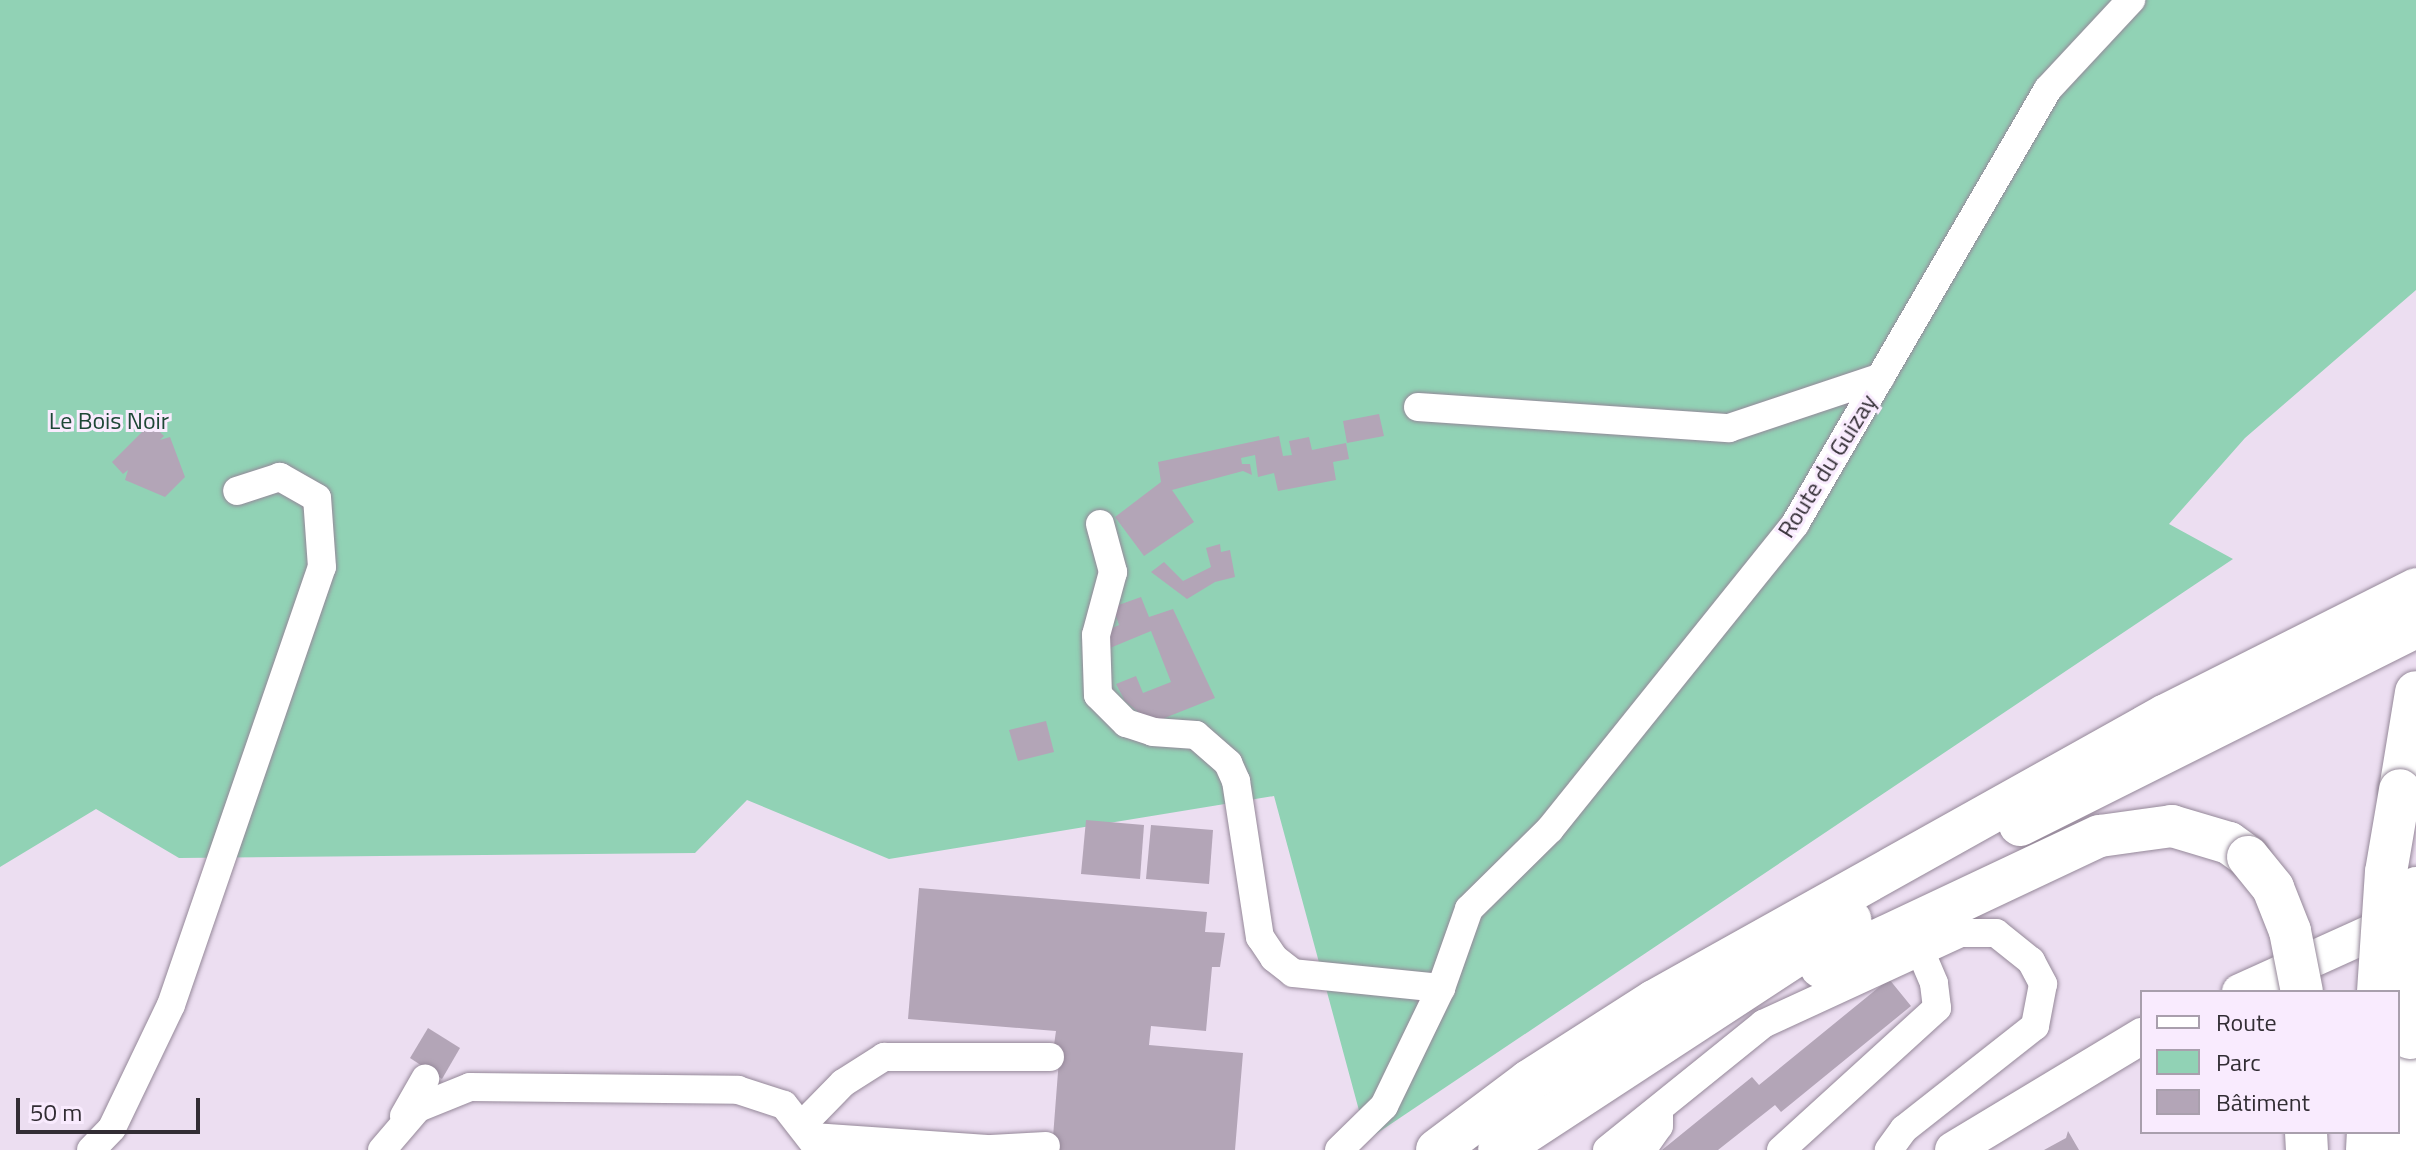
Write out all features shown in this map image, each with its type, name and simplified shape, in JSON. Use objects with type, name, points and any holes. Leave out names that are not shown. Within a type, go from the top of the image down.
[{"type":"highway","points":[[1437,1150],[1529,1081],[1654,1001],[2166,715],[2416,589]]},
{"type":"highway","points":[[1513,1141],[1926,874],[2416,627]]},
{"type":"highway","points":[[2378,990],[2386,872],[2416,692]]},
{"type":"highway","points":[[1513,1141],[1865,944],[2100,836],[2172,826],[2229,843],[2248,857],[2273,888],[2290,931],[2302,990]]},
{"type":"highway","points":[[2402,1150],[2413,1019],[2416,888]]},
{"type":"main road","points":[[2244,990],[2416,912]]},
{"type":"main road","points":[[1953,1150],[2140,1037]]},
{"type":"street","name":"Route du Guizay","points":[[1339,1150],[1384,1106],[1441,988],[1469,909],[1550,829],[1795,524],[2048,89],[2131,0]]},
{"type":"street","points":[[1418,407],[1729,428],[1881,377]]},
{"type":"street","points":[[91,1150],[112,1128],[171,1005],[322,567],[317,498],[280,477],[237,491]]},
{"type":"street","points":[[1100,524],[1113,572],[1096,635],[1098,695],[1126,723],[1153,732],[1196,735],[1228,763],[1236,781],[1260,937],[1274,958],[1293,973],[1441,988]]},
{"type":"street","points":[[1607,1150],[1763,1024],[1961,933],[1996,933],[2031,961],[2043,984],[2035,1026],[2018,1044],[1904,1129],[1889,1150]]},
{"type":"street","points":[[1781,1150],[1937,1008],[1934,983],[1920,950]]},
{"type":"street","points":[[937,1055],[968,1044]]},
{"type":"street","points":[[812,1137],[843,1083],[872,1063],[901,1055],[1050,1057]]},
{"type":"street","points":[[382,1150],[425,1079]]},
{"type":"street","points":[[400,1124],[445,1094],[470,1087],[738,1090],[784,1105],[812,1137],[991,1149],[1046,1146]]},
{"type":"street","points":[[1642,1150],[1659,1126],[1659,1109]]},
{"type":"green space","name":"Le Bois Noir","points":[[0,0],[2416,0],[2416,290],[2245,438],[2169,524],[2233,559],[1367,1140],[1274,796],[889,859],[747,800],[695,853],[179,858],[96,809],[0,867]]},
{"type":"building","points":[[1379,414],[1384,436],[1347,443],[1343,421]]},
{"type":"building","points":[[151,423],[164,436],[160,440],[170,437],[185,477],[165,497],[125,480],[128,470],[123,474],[112,462]]},
{"type":"building","points":[[1279,436],[1283,456],[1292,455],[1289,441],[1309,437],[1312,450],[1346,443],[1349,459],[1333,462],[1336,480],[1278,491],[1274,473],[1258,477],[1255,455],[1241,458],[1242,464],[1250,464],[1252,475],[1243,471],[1172,490],[1194,522],[1144,556],[1115,517],[1161,482],[1158,462]]},
{"type":"building","points":[[1220,544],[1221,552],[1230,550],[1235,577],[1215,582],[1187,599],[1151,572],[1164,562],[1183,581],[1211,567],[1206,548]]},
{"type":"building","points":[[1141,597],[1149,617],[1173,609],[1215,698],[1152,723],[1125,701],[1116,684],[1136,676],[1143,693],[1171,682],[1151,631],[1110,648],[1108,630],[1119,625],[1113,607]]},
{"type":"building","points":[[1046,721],[1054,752],[1018,761],[1009,730]]},
{"type":"building","points":[[1086,820],[1144,825],[1140,879],[1081,874]]},
{"type":"building","points":[[1151,825],[1213,830],[1209,884],[1146,879]]},
{"type":"building","points":[[919,888],[1207,912],[1205,932],[1225,933],[1220,967],[1212,967],[1206,1031],[1151,1026],[1149,1045],[1243,1053],[1235,1150],[1052,1150],[1060,1046],[1054,1045],[1056,1031],[908,1019]]},
{"type":"building","points":[[1889,979],[1911,1006],[1781,1112],[1775,1105],[1718,1150],[1662,1150],[1752,1077],[1759,1085]]},
{"type":"building","points":[[428,1028],[460,1048],[442,1079],[410,1058]]},
{"type":"building","points":[[2068,1131],[2079,1150],[2044,1150],[2066,1138]]}]
